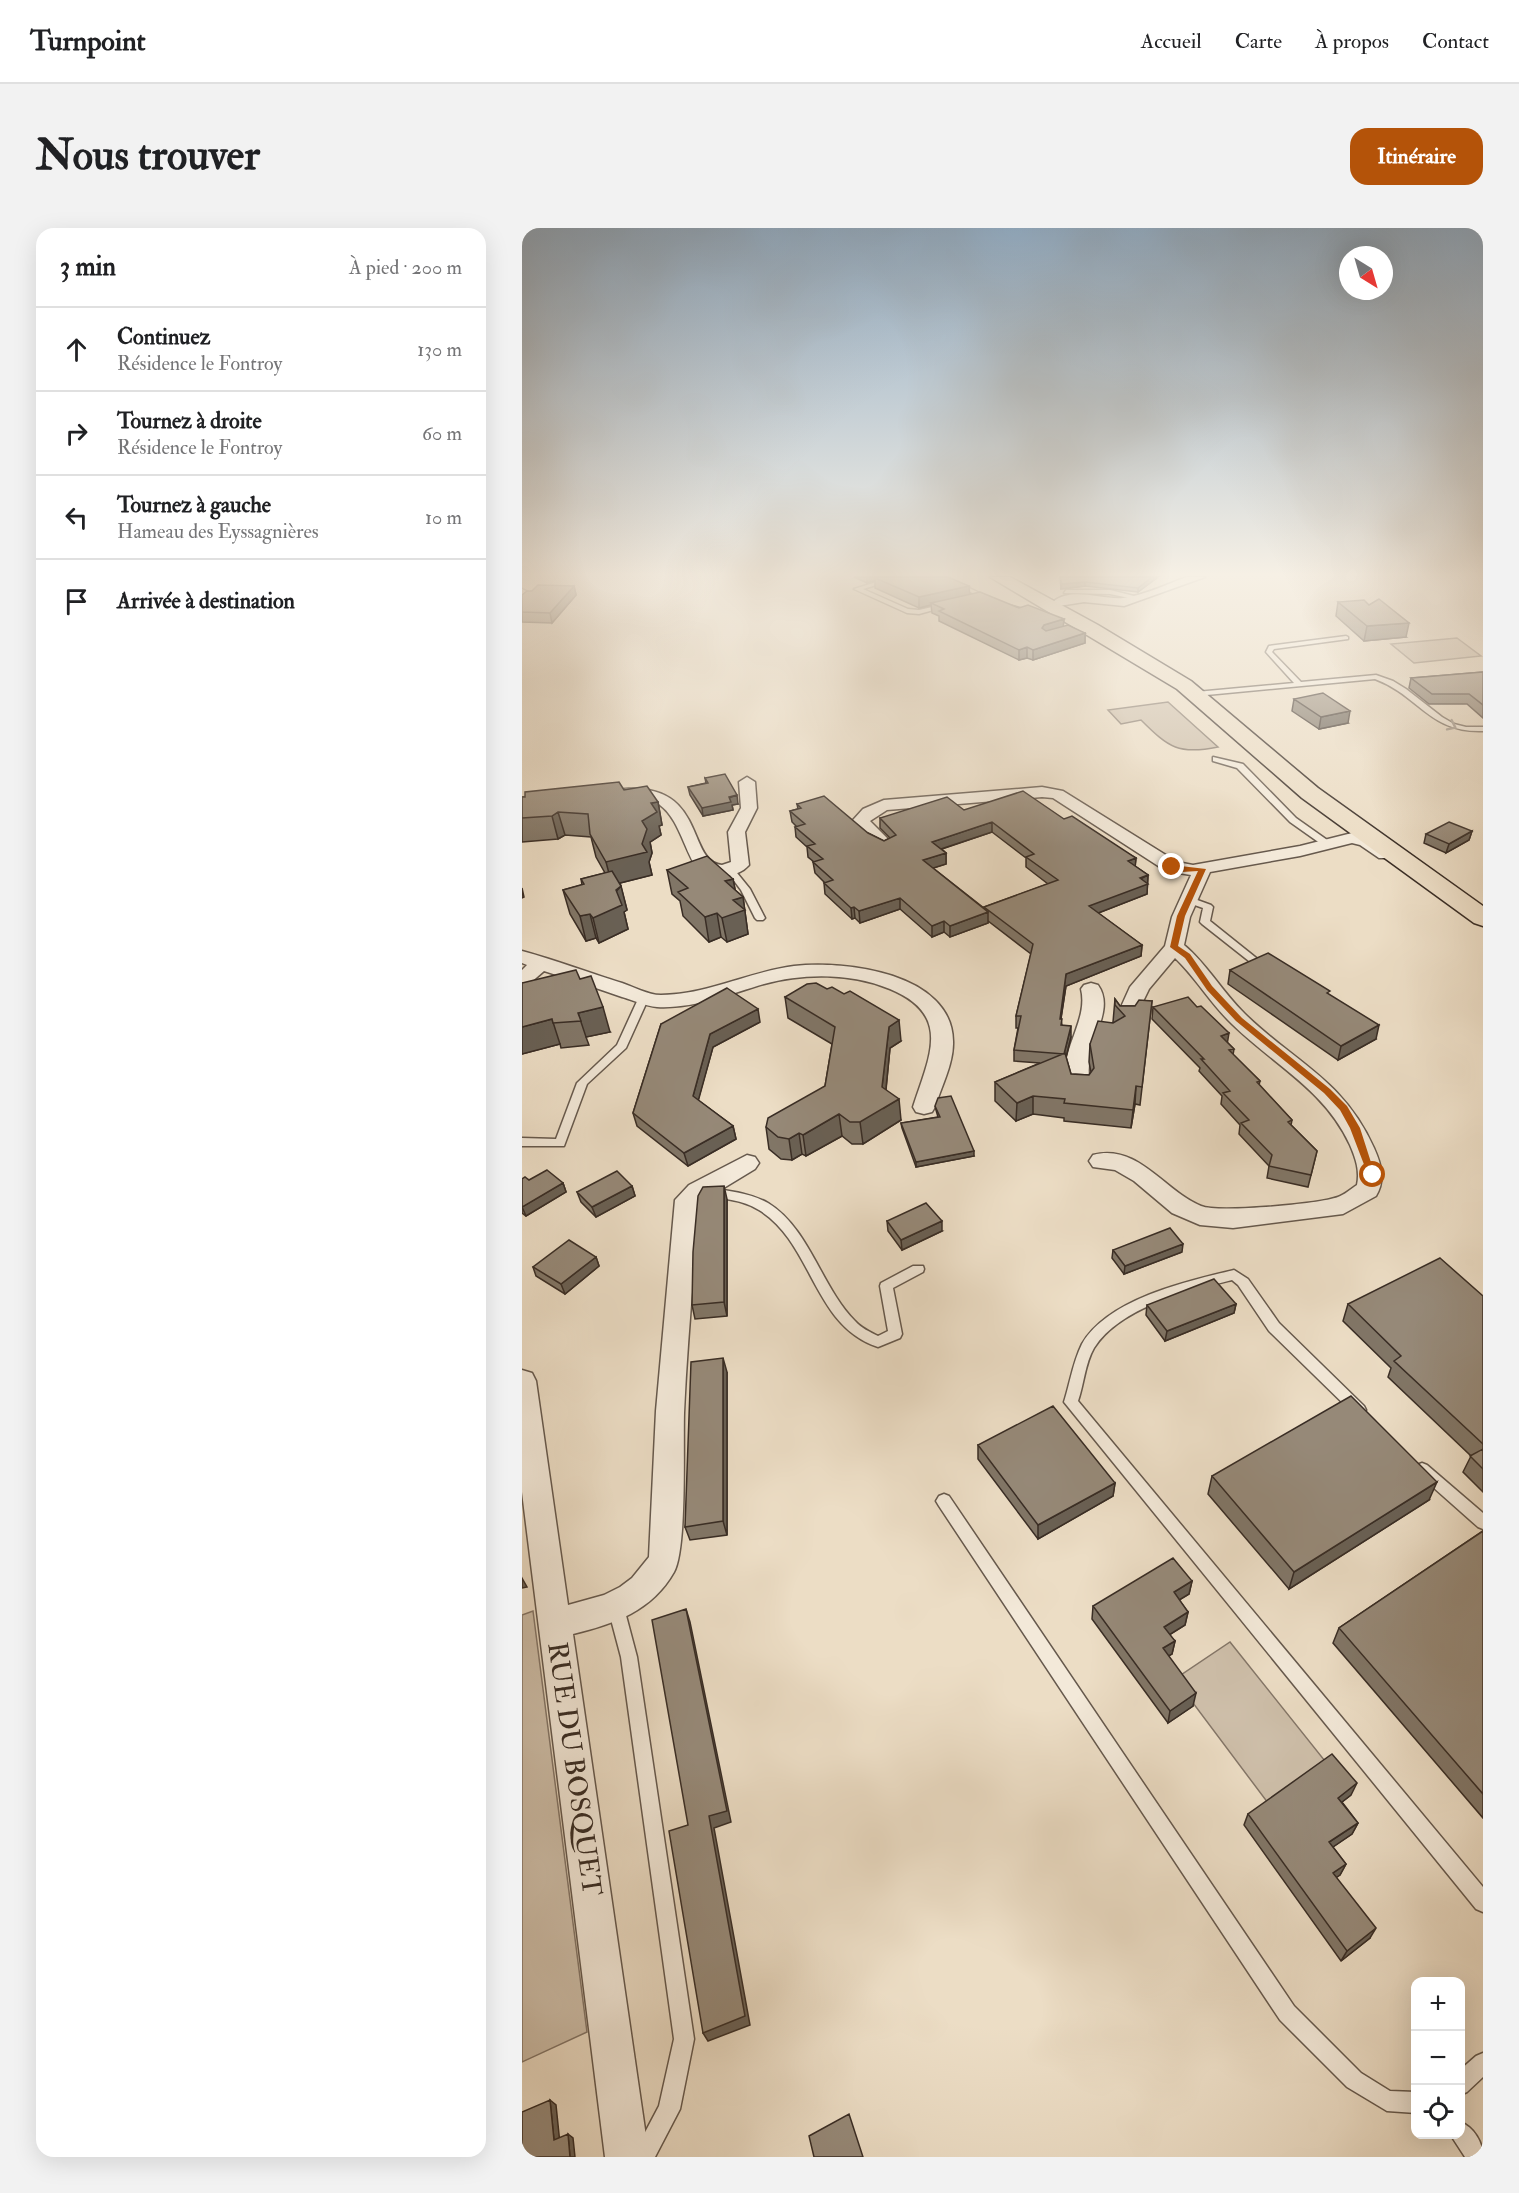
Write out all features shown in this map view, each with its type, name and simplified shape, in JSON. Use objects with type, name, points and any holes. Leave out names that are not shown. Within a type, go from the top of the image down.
[{"type":"main road","points":[[1150,667],[1196,694],[1249,743],[1278,780],[1483,918]]},
{"type":"main road","points":[[1356,833],[1483,934]]},
{"type":"street","points":[[602,795],[648,795],[667,802],[678,816],[702,863],[711,871],[730,870],[740,865],[734,837],[735,826],[749,808],[747,783]]},
{"type":"street","points":[[885,845],[866,829],[861,820],[868,812],[884,805],[1042,792],[1068,800],[1172,867],[1182,870],[1203,869],[1327,844],[1356,833]]},
{"type":"street","points":[[1126,1018],[1140,987],[1174,947],[1181,916],[1203,869]]},
{"type":"street","points":[[1101,1161],[1120,1163],[1142,1175],[1181,1208],[1200,1216],[1233,1219],[1343,1205],[1368,1190],[1373,1175],[1355,1128],[1344,1108],[1327,1091],[1239,1020],[1210,988],[1188,956],[1174,947]]},
{"type":"street","points":[[522,980],[532,960],[655,1001],[678,1002],[794,971],[850,973],[885,980],[909,989],[927,1002],[940,1020],[943,1041],[924,1107]]},
{"type":"street","points":[[1080,1086],[1076,1070],[1095,997],[1091,989]]},
{"type":"street","points":[[1090,1020],[1109,1031]]},
{"type":"street","points":[[555,1623],[616,1608],[640,1593],[655,1576],[664,1560],[670,1411],[687,1200],[697,1191],[747,1163]]},
{"type":"street","name":"RUE DU BOSQUET","points":[[522,1381],[627,2157]]},
{"type":"lane","points":[[1283,667],[1299,684]]},
{"type":"lane","points":[[1196,694],[1376,677],[1402,689],[1449,727],[1463,731],[1483,729]]},
{"type":"lane","points":[[1216,759],[1240,766],[1293,820],[1327,844]]},
{"type":"lane","points":[[730,870],[745,889],[760,918]]},
{"type":"lane","points":[[1189,900],[1208,907],[1204,922],[1257,963]]},
{"type":"lane","points":[[522,1142],[560,1143],[582,1083],[622,1046],[644,997]]},
{"type":"lane","points":[[697,1191],[736,1193],[765,1206],[793,1235],[851,1326],[878,1342],[895,1334],[886,1286],[918,1269]]},
{"type":"lane","points":[[1368,1418],[1274,1327],[1243,1282],[1234,1275],[1184,1287],[1130,1308],[1090,1343],[1071,1402],[1483,1902]]},
{"type":"lane","points":[[1407,1455],[1483,1522]]},
{"type":"lane","points":[[944,1501],[1287,2013],[1354,2080],[1387,2101],[1411,2103]]},
{"type":"lane","points":[[616,1608],[629,1657],[684,2039],[669,2109],[644,2157]]},
{"type":"lane","points":[[1465,2081],[1483,2063]]},
{"type":"lane","points":[[1465,2138],[1478,2157]]},
{"type":"shaded area","points":[[1168,702],[1218,747],[1193,750],[1175,747],[1159,737],[1141,720],[1121,724],[1108,710]]},
{"type":"shaded area","points":[[533,1611],[587,2032],[522,2062],[522,1615]]},
{"type":"shaded area","points":[[1230,1642],[1325,1761],[1268,1803],[1175,1679]]},
{"type":"building","points":[[1483,672],[1483,705],[1469,694],[1432,694],[1411,678]]},
{"type":"building","points":[[1323,693],[1350,711],[1321,717],[1294,699]]},
{"type":"building","points":[[725,774],[737,795],[729,797],[731,802],[702,808],[688,787],[708,783],[705,778]]},
{"type":"building","points":[[619,782],[624,790],[647,786],[658,802],[651,803],[657,812],[642,821],[647,829],[642,844],[647,852],[606,862],[590,834],[588,814],[558,812],[552,816],[522,818],[522,797],[525,797],[525,792]]},
{"type":"building","points":[[1023,791],[1064,819],[1072,816],[1136,858],[1128,861],[1148,875],[1140,878],[1148,884],[1089,906],[1142,945],[1066,974],[1060,1019],[1062,1019],[1061,1025],[1071,1026],[1064,1054],[1014,1050],[1021,1016],[1016,1016],[1033,944],[984,907],[1058,880],[1026,857],[1034,854],[992,822],[932,842],[946,853],[923,860],[988,912],[950,926],[944,921],[932,926],[900,898],[859,911],[854,907],[851,908],[824,883],[833,880],[813,862],[823,859],[807,846],[815,844],[795,827],[805,824],[790,811],[801,808],[797,804],[824,796],[868,833],[884,841],[896,835],[880,818],[947,797],[964,810]]},
{"type":"building","points":[[1449,822],[1472,831],[1449,844],[1426,834]]},
{"type":"building","points":[[707,856],[733,879],[725,881],[743,897],[733,900],[745,910],[722,918],[717,913],[705,917],[678,892],[688,888],[667,870]]},
{"type":"building","points":[[612,871],[621,886],[616,890],[622,905],[593,918],[590,914],[580,916],[563,890],[584,884],[581,879]]},
{"type":"building","points":[[1268,953],[1330,991],[1327,993],[1379,1025],[1341,1046],[1230,970]]},
{"type":"building","points":[[576,970],[580,979],[591,976],[603,1007],[578,1013],[581,1021],[553,1023],[552,1019],[522,1027],[522,983]]},
{"type":"building","points":[[816,983],[827,989],[832,987],[844,994],[850,991],[899,1020],[889,1027],[882,1087],[899,1099],[860,1122],[850,1122],[839,1114],[803,1135],[799,1133],[789,1139],[778,1137],[766,1127],[768,1118],[825,1086],[835,1027],[785,997],[807,984]]},
{"type":"building","points":[[727,988],[758,1009],[710,1034],[693,1096],[733,1126],[684,1153],[633,1113],[661,1024]]},
{"type":"building","points":[[1188,997],[1197,1007],[1201,1006],[1229,1033],[1221,1036],[1234,1049],[1229,1050],[1260,1081],[1257,1082],[1292,1120],[1288,1122],[1317,1151],[1311,1175],[1269,1166],[1272,1155],[1241,1123],[1249,1120],[1223,1093],[1230,1091],[1201,1059],[1204,1059],[1153,1007]]},
{"type":"building","points":[[1115,999],[1120,1006],[1135,1006],[1139,1000],[1152,1001],[1142,1087],[1136,1086],[1133,1110],[1064,1103],[1065,1099],[1033,1096],[1017,1103],[995,1082],[1065,1053],[1071,1074],[1089,1075],[1094,1068],[1090,1044],[1098,1021],[1113,1023],[1125,1016],[1115,1005]]},
{"type":"building","points":[[951,1096],[974,1151],[916,1162],[901,1123],[940,1117],[935,1106],[938,1098]]},
{"type":"building","points":[[547,1170],[563,1183],[522,1207],[522,1179],[525,1177],[529,1180]]},
{"type":"building","points":[[617,1171],[632,1186],[592,1207],[577,1192]]},
{"type":"building","points":[[724,1186],[724,1302],[692,1305],[693,1252],[698,1196],[703,1187]]},
{"type":"building","points":[[926,1203],[942,1221],[901,1240],[887,1221]]},
{"type":"building","points":[[1170,1228],[1183,1244],[1125,1266],[1113,1250]]},
{"type":"building","points":[[569,1240],[596,1257],[561,1284],[533,1267]]},
{"type":"building","points":[[1440,1258],[1483,1296],[1483,1444],[1394,1361],[1401,1356],[1348,1304]]},
{"type":"building","points":[[1214,1279],[1236,1304],[1167,1331],[1147,1305]]},
{"type":"building","points":[[723,1358],[723,1521],[685,1527],[691,1362]]},
{"type":"building","points":[[1351,1396],[1437,1482],[1294,1572],[1212,1476]]},
{"type":"building","points":[[1053,1406],[1115,1483],[1038,1525],[978,1445]]},
{"type":"building","points":[[1483,1449],[1483,1469],[1470,1456]]},
{"type":"building","points":[[1483,1531],[1483,1794],[1339,1628]]},
{"type":"building","points":[[1173,1558],[1192,1581],[1174,1592],[1188,1612],[1164,1627],[1175,1641],[1163,1648],[1196,1693],[1170,1711],[1093,1606]]},
{"type":"building","points":[[686,1609],[727,1811],[709,1816],[745,2016],[703,2033],[669,1831],[688,1825],[652,1620]]},
{"type":"building","points":[[1332,1754],[1357,1783],[1338,1798],[1358,1823],[1329,1842],[1346,1864],[1333,1873],[1376,1928],[1347,1951],[1248,1814]]},
{"type":"building","points":[[550,2100],[554,2140],[568,2134],[570,2157],[522,2157],[522,2112]]},
{"type":"building","points":[[849,2114],[863,2157],[814,2157],[809,2136]]},
{"type":"route","points":[[1172,867],[1182,870],[1203,869],[1181,916],[1174,947],[1188,956],[1210,988],[1239,1020],[1327,1091],[1344,1108],[1355,1128],[1373,1175]]}]
